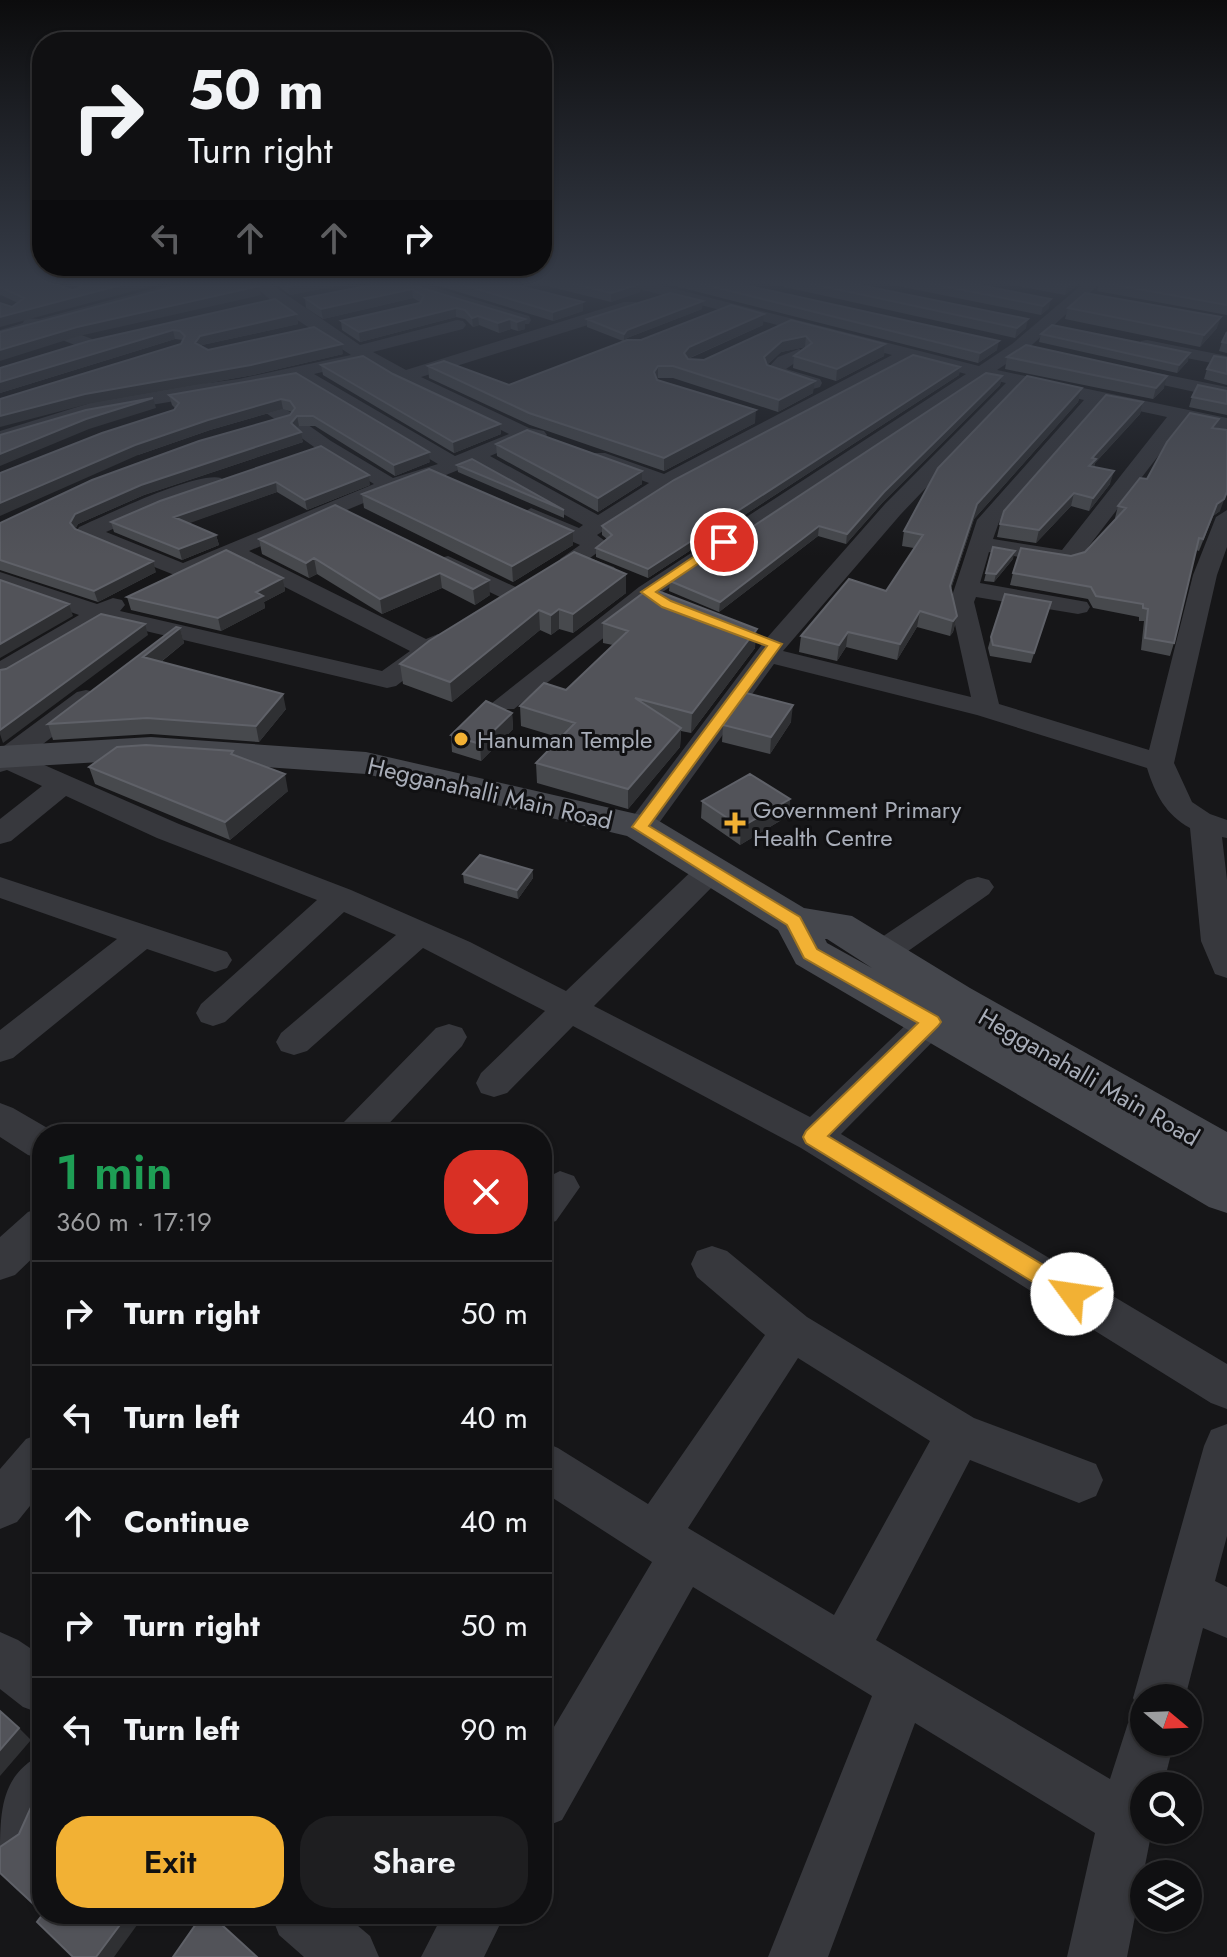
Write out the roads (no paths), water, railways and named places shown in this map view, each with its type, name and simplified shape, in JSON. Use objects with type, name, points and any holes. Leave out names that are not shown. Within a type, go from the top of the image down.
[{"type":"main road","name":"Hegganahalli Main Road","points":[[2,760],[151,748],[366,763],[640,827],[794,921],[837,926],[882,953],[943,1010],[1227,1156]]},
{"type":"main road","points":[[794,921],[811,953],[943,1010],[1227,1192]]},
{"type":"street","points":[[181,373],[209,395]]},
{"type":"street","points":[[147,419],[239,385],[291,373]]},
{"type":"street","points":[[303,373],[450,474]]},
{"type":"street","points":[[397,373],[525,434],[538,435],[665,482]]},
{"type":"street","points":[[403,377],[415,373]]},
{"type":"street","points":[[781,373],[838,391]]},
{"type":"street","points":[[488,610],[542,576],[584,540],[665,482],[871,373]]},
{"type":"street","points":[[505,703],[979,373]]},
{"type":"street","points":[[987,373],[1226,423]]},
{"type":"street","points":[[1133,373],[1227,393]]},
{"type":"street","points":[[640,827],[772,649],[893,509],[1019,380]]},
{"type":"street","points":[[239,385],[324,445],[390,485]]},
{"type":"street","points":[[0,437],[87,410],[209,395]]},
{"type":"street","points":[[987,709],[962,602],[988,520],[1097,397]]},
{"type":"street","points":[[749,412],[778,421]]},
{"type":"street","points":[[980,544],[1068,558],[1180,414]]},
{"type":"street","points":[[254,426],[284,418]]},
{"type":"street","points":[[0,672],[98,613],[182,571],[390,485],[450,474],[475,456],[525,434]]},
{"type":"street","points":[[296,455],[324,445]]},
{"type":"street","points":[[475,456],[657,598]]},
{"type":"street","points":[[87,532],[153,503],[239,474]]},
{"type":"street","points":[[336,507],[363,520]]},
{"type":"street","points":[[514,507],[584,540]]},
{"type":"street","points":[[1227,517],[1222,544],[1205,575],[1160,763],[1170,798],[1216,826],[1218,941],[1227,966]]},
{"type":"street","points":[[61,522],[182,571]]},
{"type":"street","points":[[231,551],[426,649]]},
{"type":"street","points":[[431,554],[512,594]]},
{"type":"street","points":[[5,585],[98,613],[387,680],[426,649],[463,626]]},
{"type":"street","points":[[968,588],[1078,607]]},
{"type":"street","points":[[152,649],[176,630]]},
{"type":"street","points":[[748,634],[772,649],[987,709],[1160,763]]},
{"type":"street","points":[[2,760],[103,685]]},
{"type":"street","points":[[2,760],[168,831],[340,897],[570,1009],[814,1137],[1227,1388]]},
{"type":"street","points":[[0,834],[63,784]]},
{"type":"street","points":[[494,1083],[711,870]]},
{"type":"street","points":[[0,887],[215,960]]},
{"type":"street","points":[[882,953],[978,887]]},
{"type":"street","points":[[213,1013],[340,897]]},
{"type":"street","points":[[294,1042],[419,933]]},
{"type":"street","points":[[0,1049],[142,936]]},
{"type":"street","points":[[814,1137],[943,1010]]},
{"type":"street","points":[[366,1124],[449,1037]]},
{"type":"street","points":[[0,1118],[32,1138]]},
{"type":"street","points":[[0,1262],[32,1233]]},
{"type":"street","points":[[712,1264],[792,1331],[959,1434],[1079,1480]]},
{"type":"street","points":[[552,1780],[670,1545],[792,1331]]},
{"type":"street","points":[[844,1649],[959,1434]]},
{"type":"street","points":[[1166,1684],[1208,1603],[1214,1484],[1227,1446]]},
{"type":"street","points":[[0,1505],[32,1467]]},
{"type":"street","points":[[552,1470],[1126,1820]]},
{"type":"street","points":[[0,1658],[32,1681]]},
{"type":"street","points":[[798,1957],[903,1684]]},
{"type":"street","points":[[1097,1957],[1126,1820],[1143,1756]]},
{"type":"street","points":[[0,1833],[32,1793]]},
{"type":"street","points":[[311,1924],[349,1957]]},
{"type":"street","points":[[451,1957],[470,1924]]},
{"type":"place","name":"Hanuman Temple","points":[[461,739]]},
{"type":"place","name":"Government Primary Health Centre","points":[[735,823]]}]
